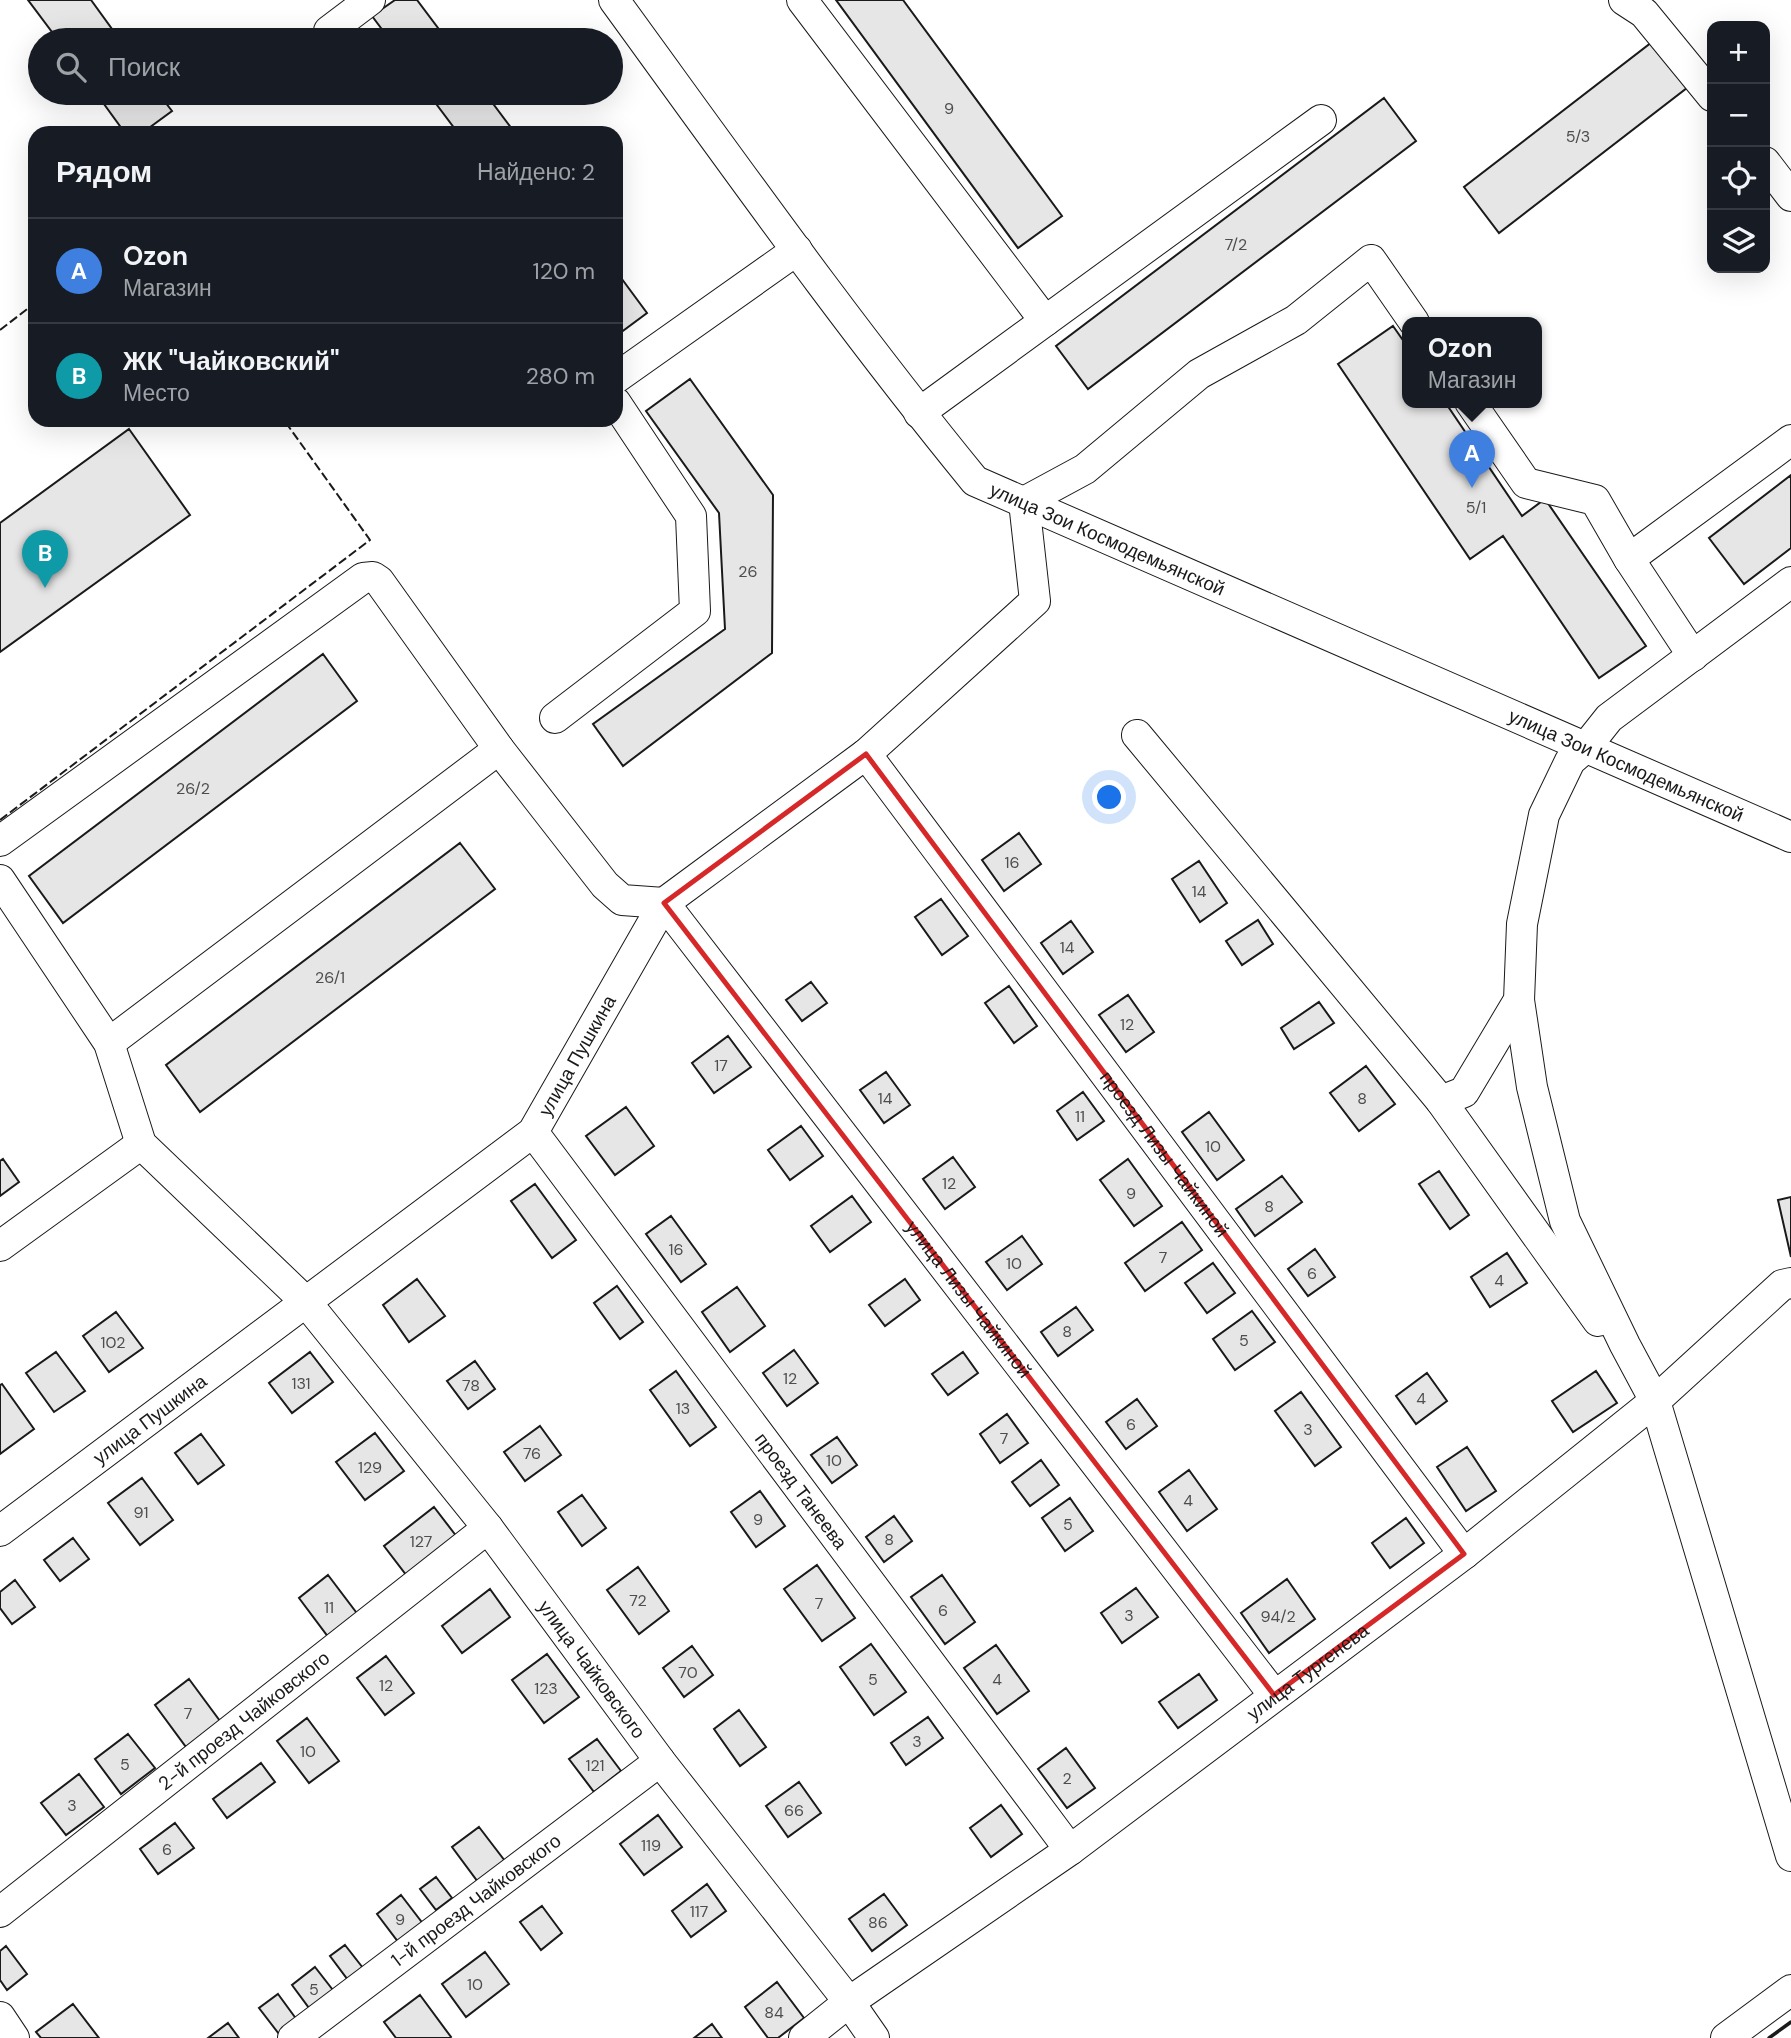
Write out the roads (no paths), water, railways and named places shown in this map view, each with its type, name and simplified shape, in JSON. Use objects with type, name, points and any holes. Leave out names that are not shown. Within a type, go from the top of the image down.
[{"type":"street","points":[[333,28],[370,0]]},
{"type":"street","name":"улица Зои Космодемьянской","points":[[614,0],[919,413],[975,481],[1791,837]]},
{"type":"street","points":[[802,0],[1045,321]]},
{"type":"street","points":[[1624,0],[1644,13],[1707,90]]},
{"type":"street","points":[[919,413],[1321,120]]},
{"type":"street","points":[[1770,169],[1791,196]]},
{"type":"street","points":[[623,372],[797,250]]},
{"type":"street","points":[[1024,502],[1085,469],[1199,374],[1296,320],[1371,260],[1411,317]]},
{"type":"street","points":[[1474,408],[1526,483],[1595,500],[1629,559],[1693,656]]},
{"type":"street","points":[[555,718],[695,611],[691,516],[623,414]]},
{"type":"street","points":[[1629,559],[1791,440]]},
{"type":"street","name":"улица Пушкина","points":[[0,1531],[533,1132],[664,903],[866,754],[1035,601],[1024,502]]},
{"type":"street","points":[[0,841],[363,578],[373,577],[379,581],[499,748],[604,885],[622,900],[664,903]]},
{"type":"street","points":[[1791,582],[1609,718],[1586,747],[1570,761],[1544,815],[1522,924],[1519,1000],[1532,1087],[1565,1221],[1655,1401],[1791,1856]]},
{"type":"street","points":[[1137,735],[1441,1101],[1655,1401]]},
{"type":"street","points":[[109,1043],[499,748]]},
{"type":"street","name":"проезд Лизы Чайкиной","points":[[866,754],[1464,1554]]},
{"type":"street","points":[[0,880],[109,1043],[141,1144],[0,1246]]},
{"type":"street","name":"улица Лизы Чайкиной","points":[[664,903],[1274,1695]]},
{"type":"street","points":[[1441,1101],[1464,1092],[1519,1000]]},
{"type":"street","name":"проезд Танеева","points":[[533,1132],[1070,1850]]},
{"type":"street","name":"улица Чайковского","points":[[141,1144],[306,1302],[488,1528],[660,1761],[849,2002],[874,2038]]},
{"type":"street","name":"улица Тургенева","points":[[804,2038],[849,2002],[1070,1850],[1464,1554],[1655,1401],[1782,1285],[1791,1283]]},
{"type":"street","name":"2-й проезд Чайковского","points":[[0,1912],[488,1528]]},
{"type":"street","name":"1-й проезд Чайковского","points":[[293,2038],[660,1761]]},
{"type":"street","points":[[1726,2038],[1791,1990]]},
{"type":"street","points":[[0,2017],[14,2038]]},
{"type":"place","name":"Ozon","points":[[1472,488]]},
{"type":"place","name":"ЖК \"Чайковский\"","points":[[45,588]]}]
